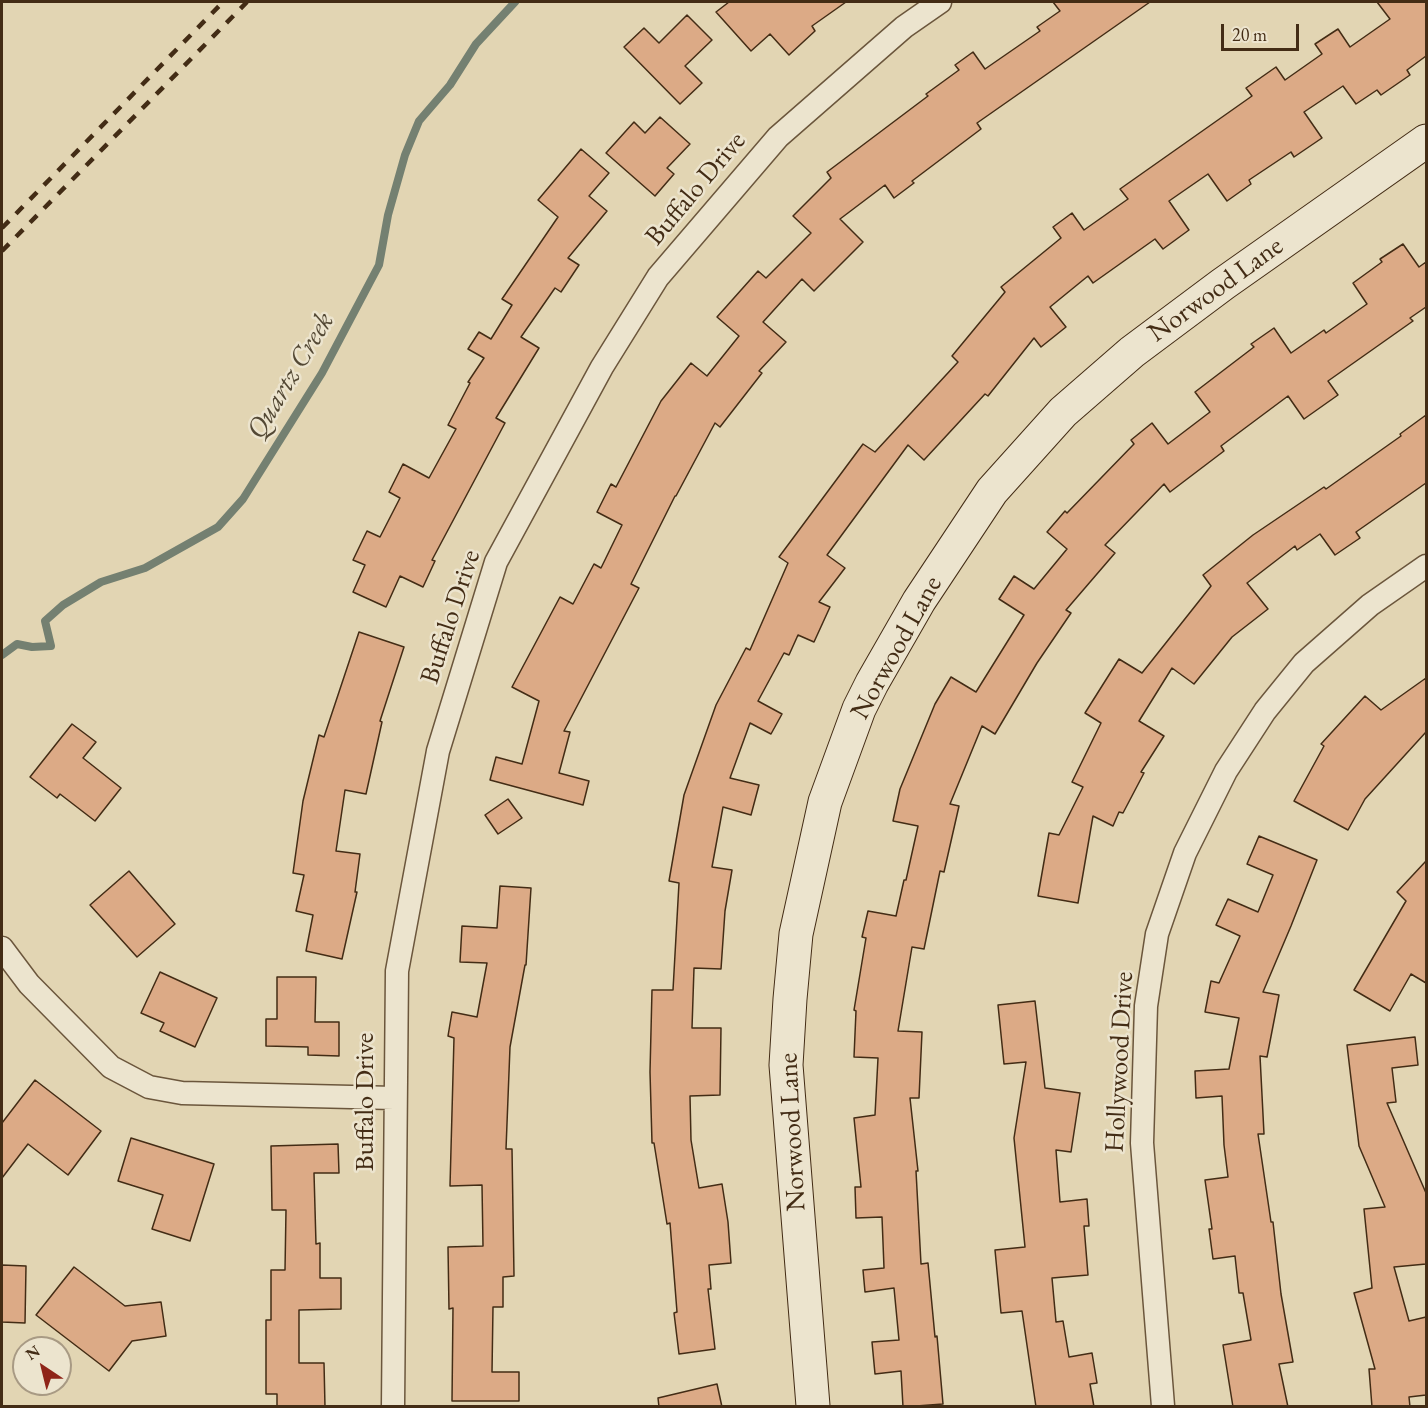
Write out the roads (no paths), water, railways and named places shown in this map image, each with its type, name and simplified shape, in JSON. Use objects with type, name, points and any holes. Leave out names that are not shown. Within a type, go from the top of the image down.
[{"type":"street","name":"Buffalo Drive","points":[[393,1407],[394,1098],[397,971],[438,751],[496,562],[597,377],[658,277],[778,137],[904,27],[940,2]]},
{"type":"street","name":"Norwood Lane","points":[[813,1407],[786,1065],[790,999],[796,934],[825,802],[872,683],[920,601],[992,492],[1063,412],[1132,352],[1223,284],[1426,141]]},
{"type":"street","name":"Hollywood Drive","points":[[1163,1407],[1142,1143],[1146,1006],[1157,934],[1185,853],[1226,771],[1265,711],[1304,663],[1370,605],[1426,566]]},
{"type":"street","points":[[2,948],[29,984],[111,1067],[149,1087],[182,1093],[394,1098]]},
{"type":"waterway","name":"Quartz Creek","points":[[2,655],[17,644],[32,647],[51,646],[45,621],[63,605],[101,582],[145,568],[218,527],[243,499],[322,373],[379,265],[388,215],[405,155],[419,121],[450,85],[476,44],[515,2]]},
{"type":"railway","points":[[2,228],[223,2]]},
{"type":"railway","points":[[2,251],[247,2]]}]
